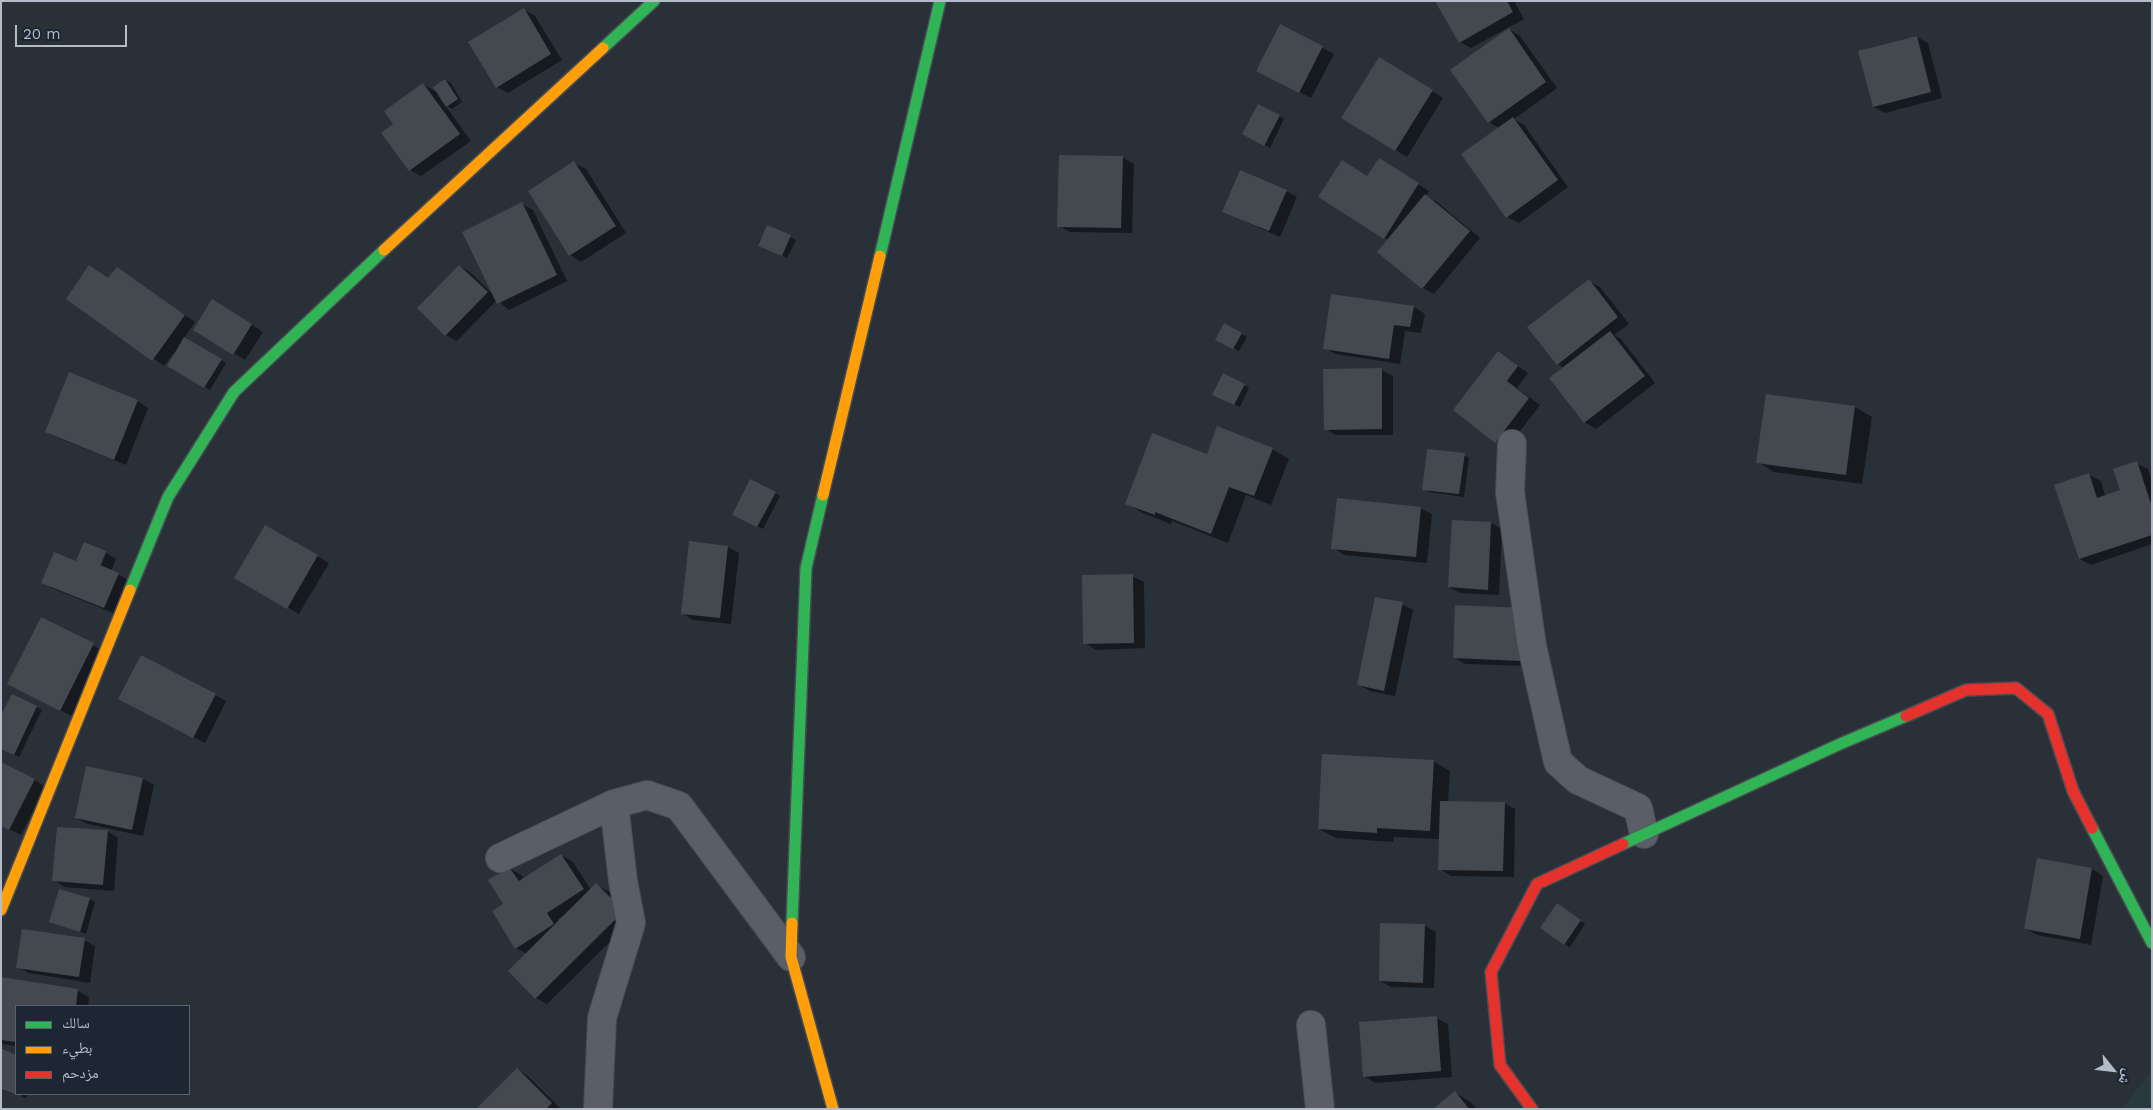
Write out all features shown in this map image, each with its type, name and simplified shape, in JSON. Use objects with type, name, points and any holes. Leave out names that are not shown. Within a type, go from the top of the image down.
[{"type":"street","points":[[1,910],[168,497],[234,392],[442,195],[654,1]]},
{"type":"street","points":[[833,1109],[791,957],[806,568],[940,1]]},
{"type":"street","points":[[1512,444],[1510,492],[1532,646],[1558,762],[1578,780],[1638,808],[1644,834]]},
{"type":"street","points":[[1532,1109],[1500,1065],[1491,972],[1537,884],[1840,744],[1966,690],[2016,688],[2048,714],[2073,790],[2152,942]]},
{"type":"street","points":[[500,858],[614,804],[647,795],[678,806],[791,957]]},
{"type":"street","points":[[598,1109],[602,1018],[631,923],[614,804]]},
{"type":"street","points":[[1310,1025],[1320,1109]]},
{"type":"green space","points":[[2152,1069],[2152,1109],[2123,1109]]},
{"type":"building","points":[[1435,1],[1507,1],[1513,12],[1459,43]]},
{"type":"building","points":[[524,8],[551,54],[496,88],[468,42]]},
{"type":"building","points":[[1280,24],[1323,46],[1299,93],[1256,71]]},
{"type":"building","points":[[1509,28],[1546,82],[1488,123],[1450,70]]},
{"type":"building","points":[[1917,36],[1931,92],[1873,107],[1858,51]]},
{"type":"building","points":[[1379,57],[1433,90],[1395,151],[1341,118]]},
{"type":"building","points":[[445,79],[458,99],[446,107],[433,87]]},
{"type":"building","points":[[423,83],[460,134],[409,171],[381,133],[393,124],[384,111]]},
{"type":"building","points":[[1258,104],[1280,115],[1264,146],[1242,134]]},
{"type":"building","points":[[1513,117],[1558,180],[1506,218],[1461,154]]},
{"type":"building","points":[[1059,155],[1123,156],[1121,228],[1057,227]]},
{"type":"building","points":[[1379,158],[1419,183],[1384,239],[1318,197],[1342,160],[1367,176]]},
{"type":"building","points":[[574,161],[616,226],[569,256],[528,191]]},
{"type":"building","points":[[1240,170],[1287,190],[1269,231],[1222,212]]},
{"type":"building","points":[[1425,194],[1470,231],[1422,289],[1377,252]]},
{"type":"building","points":[[522,202],[557,275],[497,304],[462,232]]},
{"type":"building","points":[[767,225],[791,235],[782,256],[758,246]]},
{"type":"building","points":[[89,265],[108,278],[117,267],[185,315],[152,361],[66,299]]},
{"type":"building","points":[[459,265],[488,292],[445,336],[417,308]]},
{"type":"building","points":[[1589,279],[1618,317],[1557,365],[1527,327]]},
{"type":"building","points":[[1331,294],[1414,306],[1410,327],[1394,325],[1389,359],[1323,349]]},
{"type":"building","points":[[212,299],[252,324],[233,355],[193,330]]},
{"type":"building","points":[[1224,323],[1242,333],[1233,349],[1215,340]]},
{"type":"building","points":[[1610,331],[1645,376],[1584,423],[1549,378]]},
{"type":"building","points":[[184,337],[222,359],[204,388],[167,366]]},
{"type":"building","points":[[1498,351],[1518,366],[1507,381],[1529,398],[1495,443],[1453,410]]},
{"type":"building","points":[[1382,368],[1382,429],[1324,430],[1323,369]]},
{"type":"building","points":[[69,372],[138,400],[114,460],[45,432]]},
{"type":"building","points":[[1223,373],[1245,384],[1234,405],[1212,395]]},
{"type":"building","points":[[1766,394],[1855,406],[1846,475],[1756,463]]},
{"type":"building","points":[[1217,426],[1273,448],[1254,496],[1229,487],[1211,534],[1155,512],[1155,515],[1125,504],[1152,433],[1207,454]]},
{"type":"building","points":[[1427,449],[1465,453],[1459,494],[1422,490]]},
{"type":"building","points":[[2137,461],[2152,507],[2152,535],[2079,559],[2054,485],[2089,473],[2097,498],[2120,490],[2113,469]]},
{"type":"building","points":[[750,479],[776,492],[757,527],[732,515]]},
{"type":"building","points":[[1337,498],[1421,507],[1416,557],[1331,549]]},
{"type":"building","points":[[1452,520],[1491,522],[1488,590],[1448,587]]},
{"type":"building","points":[[265,525],[318,555],[287,609],[234,578]]},
{"type":"building","points":[[689,541],[728,546],[720,618],[681,614]]},
{"type":"building","points":[[84,542],[106,551],[100,565],[119,573],[104,608],[41,583],[54,552],[76,561]]},
{"type":"building","points":[[1133,574],[1134,643],[1083,644],[1082,575]]},
{"type":"building","points":[[1375,597],[1403,602],[1384,691],[1357,685]]},
{"type":"building","points":[[1455,605],[1523,608],[1520,661],[1453,658]]},
{"type":"building","points":[[41,617],[94,643],[60,711],[7,684]]},
{"type":"building","points":[[141,655],[216,694],[193,738],[118,699]]},
{"type":"building","points":[[12,694],[37,706],[14,755],[1,749],[1,715]]},
{"type":"building","points":[[1322,754],[1434,760],[1430,831],[1377,828],[1377,833],[1318,829]]},
{"type":"building","points":[[1,762],[35,779],[9,830],[1,826]]},
{"type":"building","points":[[86,766],[143,778],[132,830],[75,818]]},
{"type":"building","points":[[1440,801],[1505,802],[1503,871],[1438,870]]},
{"type":"building","points":[[57,827],[108,830],[103,885],[52,881]]},
{"type":"building","points":[[561,854],[584,889],[547,913],[554,924],[515,949],[492,911],[503,904],[488,880],[509,867],[519,881]]},
{"type":"building","points":[[2037,858],[2092,868],[2080,939],[2024,929]]},
{"type":"building","points":[[596,883],[624,911],[535,999],[508,971]]},
{"type":"building","points":[[59,889],[90,898],[80,932],[49,922]]},
{"type":"building","points":[[1557,903],[1581,920],[1564,945],[1540,928]]},
{"type":"building","points":[[1380,923],[1425,924],[1423,983],[1379,981]]},
{"type":"building","points":[[22,929],[85,938],[79,977],[16,968]]},
{"type":"building","points":[[1,977],[78,989],[76,1005],[15,1005],[15,1042],[1,1040]]},
{"type":"building","points":[[1437,1016],[1441,1071],[1363,1077],[1359,1022]]},
{"type":"building","points":[[2,1049],[15,1055],[15,1094],[1,1089]]},
{"type":"building","points":[[517,1068],[552,1103],[546,1109],[476,1109]]},
{"type":"building","points":[[1455,1091],[1469,1109],[1433,1109]]},
{"type":"traffic: fast","points":[[603,48],[654,1]]},
{"type":"traffic: fast","points":[[880,256],[940,1]]},
{"type":"traffic: fast","points":[[130,590],[168,497],[234,392],[384,250]]},
{"type":"traffic: fast","points":[[792,923],[806,568],[823,495]]},
{"type":"traffic: fast","points":[[1623,844],[1840,744],[1906,716]]},
{"type":"traffic: fast","points":[[2092,828],[2152,943]]},
{"type":"traffic: slow","points":[[384,250],[603,48]]},
{"type":"traffic: slow","points":[[823,495],[880,256]]},
{"type":"traffic: slow","points":[[1,910],[130,590]]},
{"type":"traffic: slow","points":[[792,923],[791,957],[833,1109]]},
{"type":"traffic: jam","points":[[1906,716],[1966,690],[2016,688],[2048,714],[2073,791],[2092,828]]},
{"type":"traffic: jam","points":[[1532,1109],[1500,1065],[1491,972],[1537,884],[1623,844]]}]
